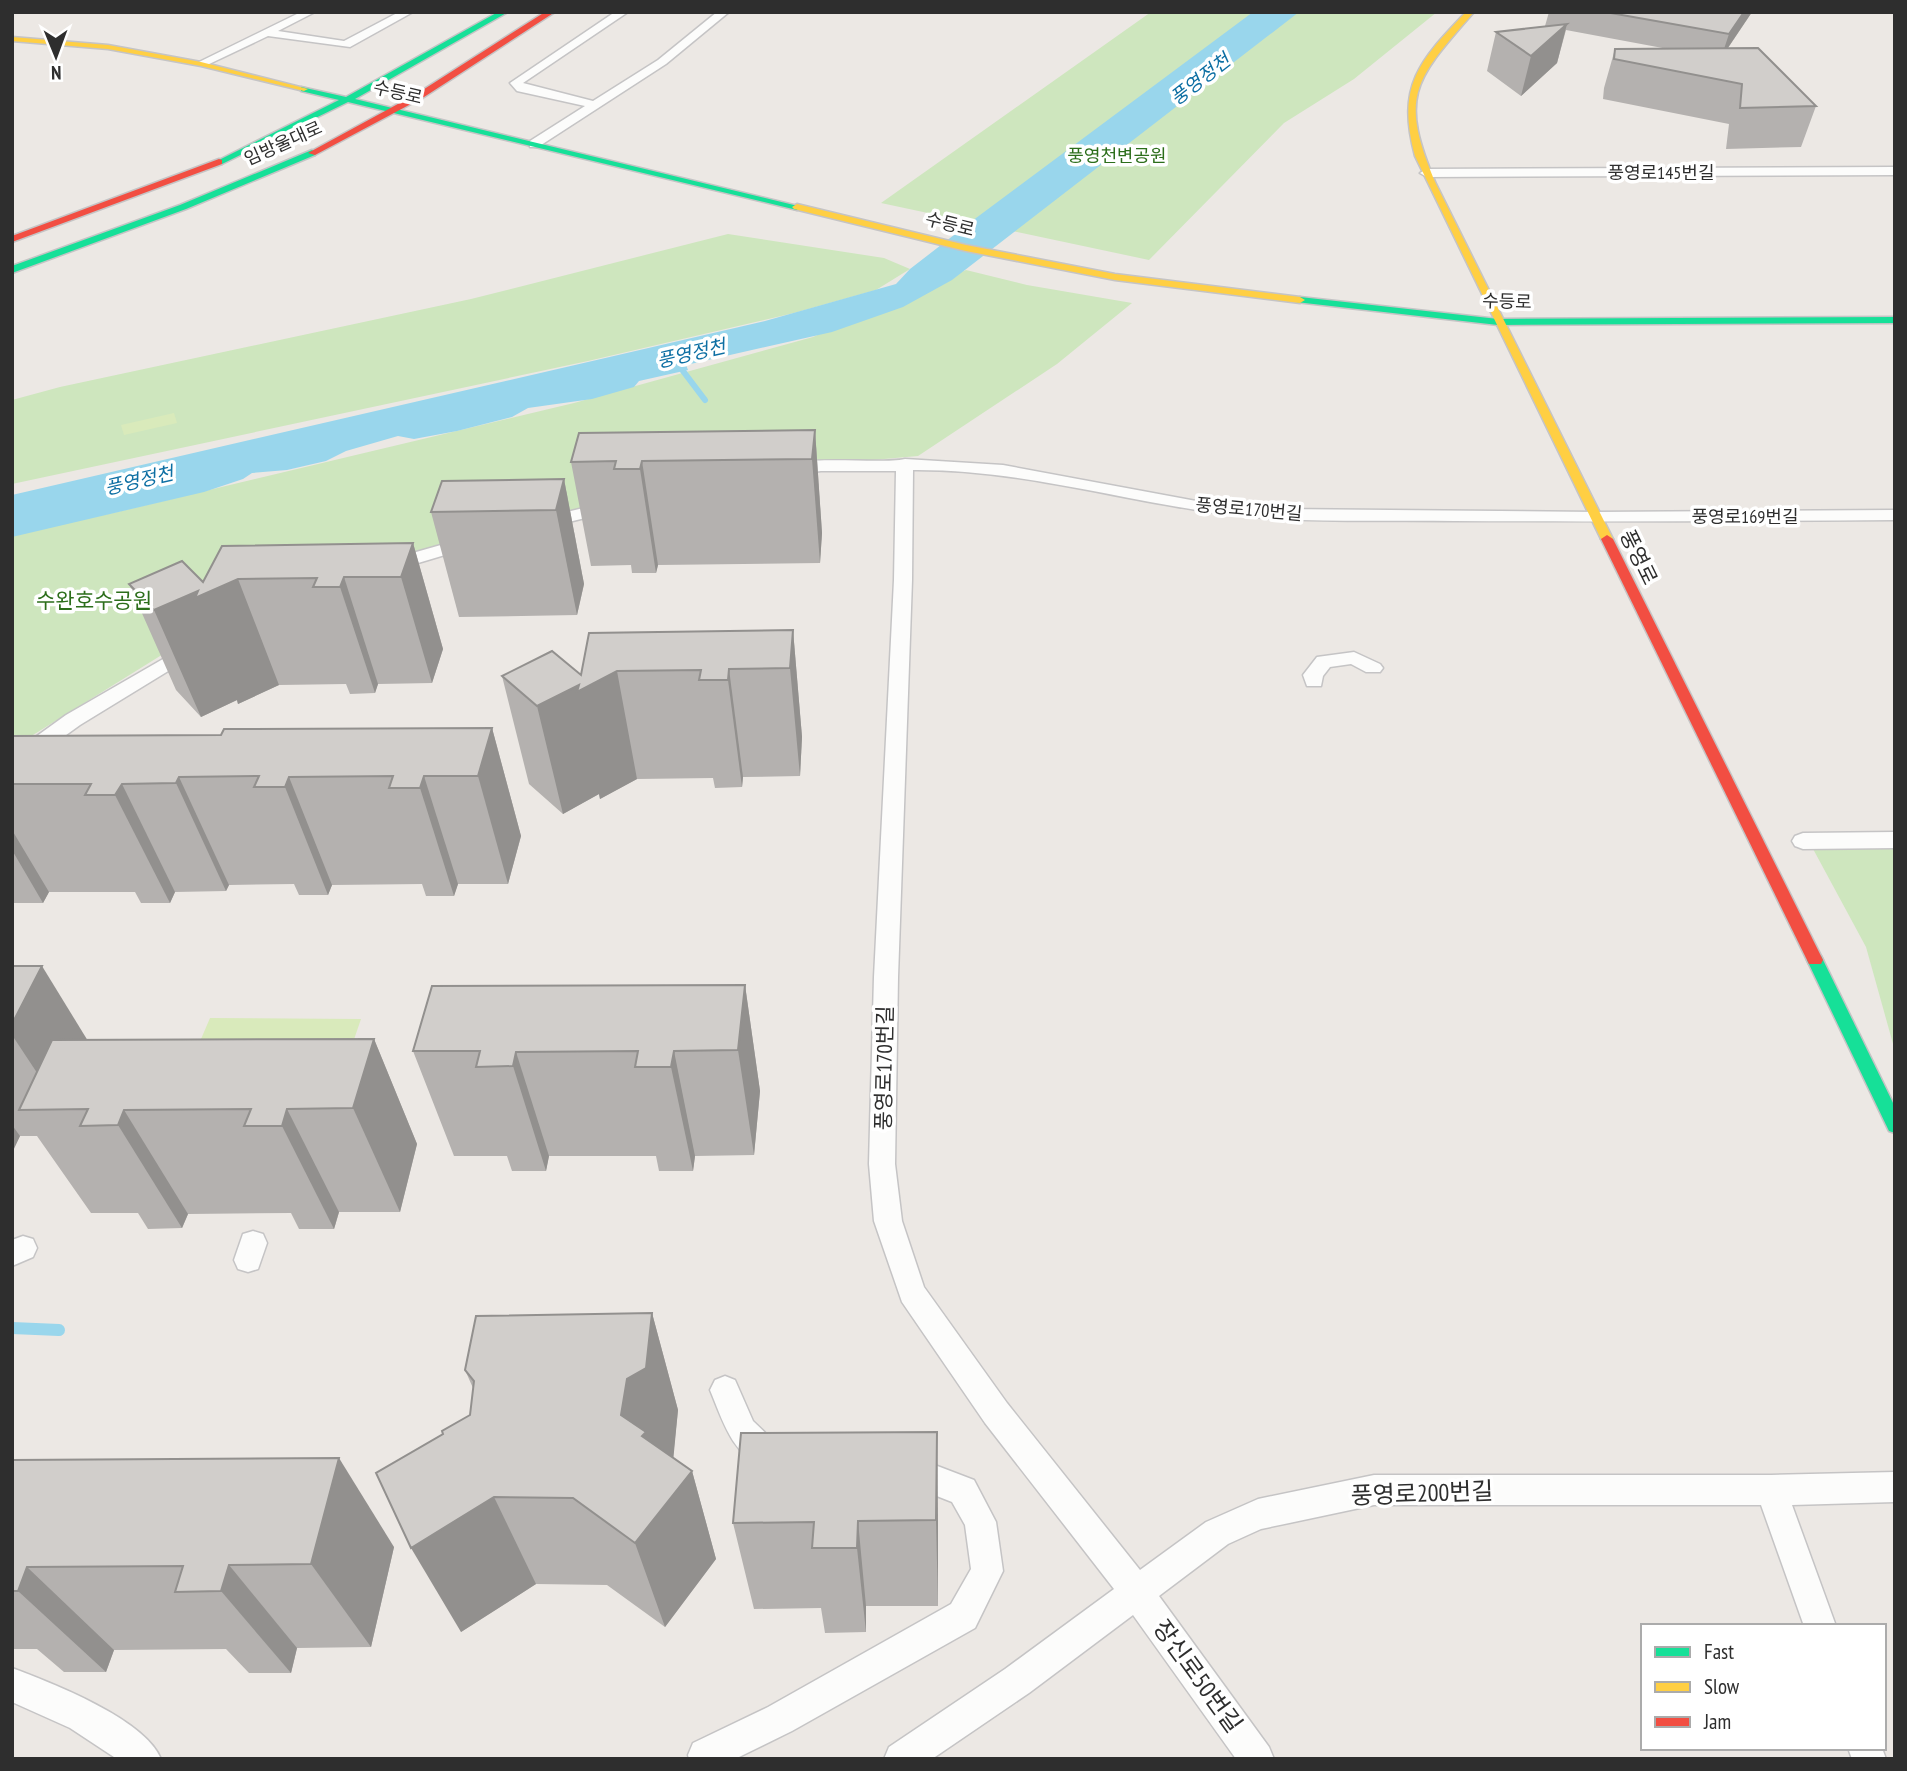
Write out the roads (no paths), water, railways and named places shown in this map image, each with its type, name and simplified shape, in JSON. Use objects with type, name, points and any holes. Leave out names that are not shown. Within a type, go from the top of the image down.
[{"type":"main road","name":"임방울대로","points":[[12,239],[132,198],[244,151],[349,100],[503,12]]},
{"type":"main road","name":"임방울대로","points":[[12,270],[285,165],[394,110],[551,12]]},
{"type":"main road","name":"풍영로","points":[[1471,12],[1452,30],[1423,66],[1413,88],[1409,119],[1427,173],[1498,322],[1758,841],[1895,1126]]},
{"type":"main road","name":"수등로","points":[[12,39],[108,47],[201,64],[966,248],[1065,268],[1244,294],[1498,322],[1895,320]]},
{"type":"street","points":[[201,64],[310,12]]},
{"type":"street","points":[[267,33],[346,46],[408,12]]},
{"type":"street","points":[[595,105],[521,88],[516,83],[623,12]]},
{"type":"street","points":[[534,144],[662,62],[724,12]]},
{"type":"street","name":"풍영로145번길","points":[[1427,173],[1895,172]]},
{"type":"street","name":"풍영로170번길","points":[[905,464],[903,580],[886,990],[883,1164],[888,1221],[912,1293],[996,1413],[1138,1594]]},
{"type":"street","name":"풍영로170번길","points":[[762,472],[821,466],[905,464],[1003,470],[1207,508],[1281,514],[1596,517]]},
{"type":"street","points":[[516,530],[636,500]]},
{"type":"street","name":"풍영로169번길","points":[[1596,517],[1895,515]]},
{"type":"street","points":[[366,574],[489,537]]},
{"type":"street","points":[[12,764],[73,720],[151,670],[200,645]]},
{"type":"street","points":[[1314,682],[1316,669],[1324,662],[1332,660],[1354,658],[1373,668]]},
{"type":"street","points":[[1803,841],[1895,840]]},
{"type":"street","points":[[725,1390],[742,1431],[773,1460],[799,1464]]},
{"type":"street","points":[[705,1755],[780,1719],[963,1616],[987,1571],[980,1522],[963,1491],[919,1474],[878,1475]]},
{"type":"street","name":"풍영로200번길","points":[[901,1759],[1138,1594],[1217,1533],[1258,1514],[1374,1490],[1771,1490],[1895,1487]]},
{"type":"street","points":[[1771,1490],[1820,1624]]},
{"type":"street","name":"장신로50번길","points":[[1138,1594],[1257,1759]]},
{"type":"street","points":[[12,1685],[51,1699],[112,1731],[144,1759]]},
{"type":"water","name":"풍영정천","points":[[1253,12],[1299,12],[952,280],[903,307],[832,332],[686,365],[688,370],[639,381],[634,387],[592,399],[528,408],[512,417],[457,431],[414,439],[398,436],[346,451],[326,461],[287,470],[252,473],[243,479],[204,492],[12,537],[12,495],[765,321],[896,284],[910,269],[976,218]]},
{"type":"waterway","points":[[681,360],[683,371],[705,400]]},
{"type":"waterway","points":[[12,1328],[59,1330]]},
{"type":"park label","name":"풍영천변공원","points":[[1117,155]]},
{"type":"park label","name":"수완호수공원","points":[[94,600]]}]
